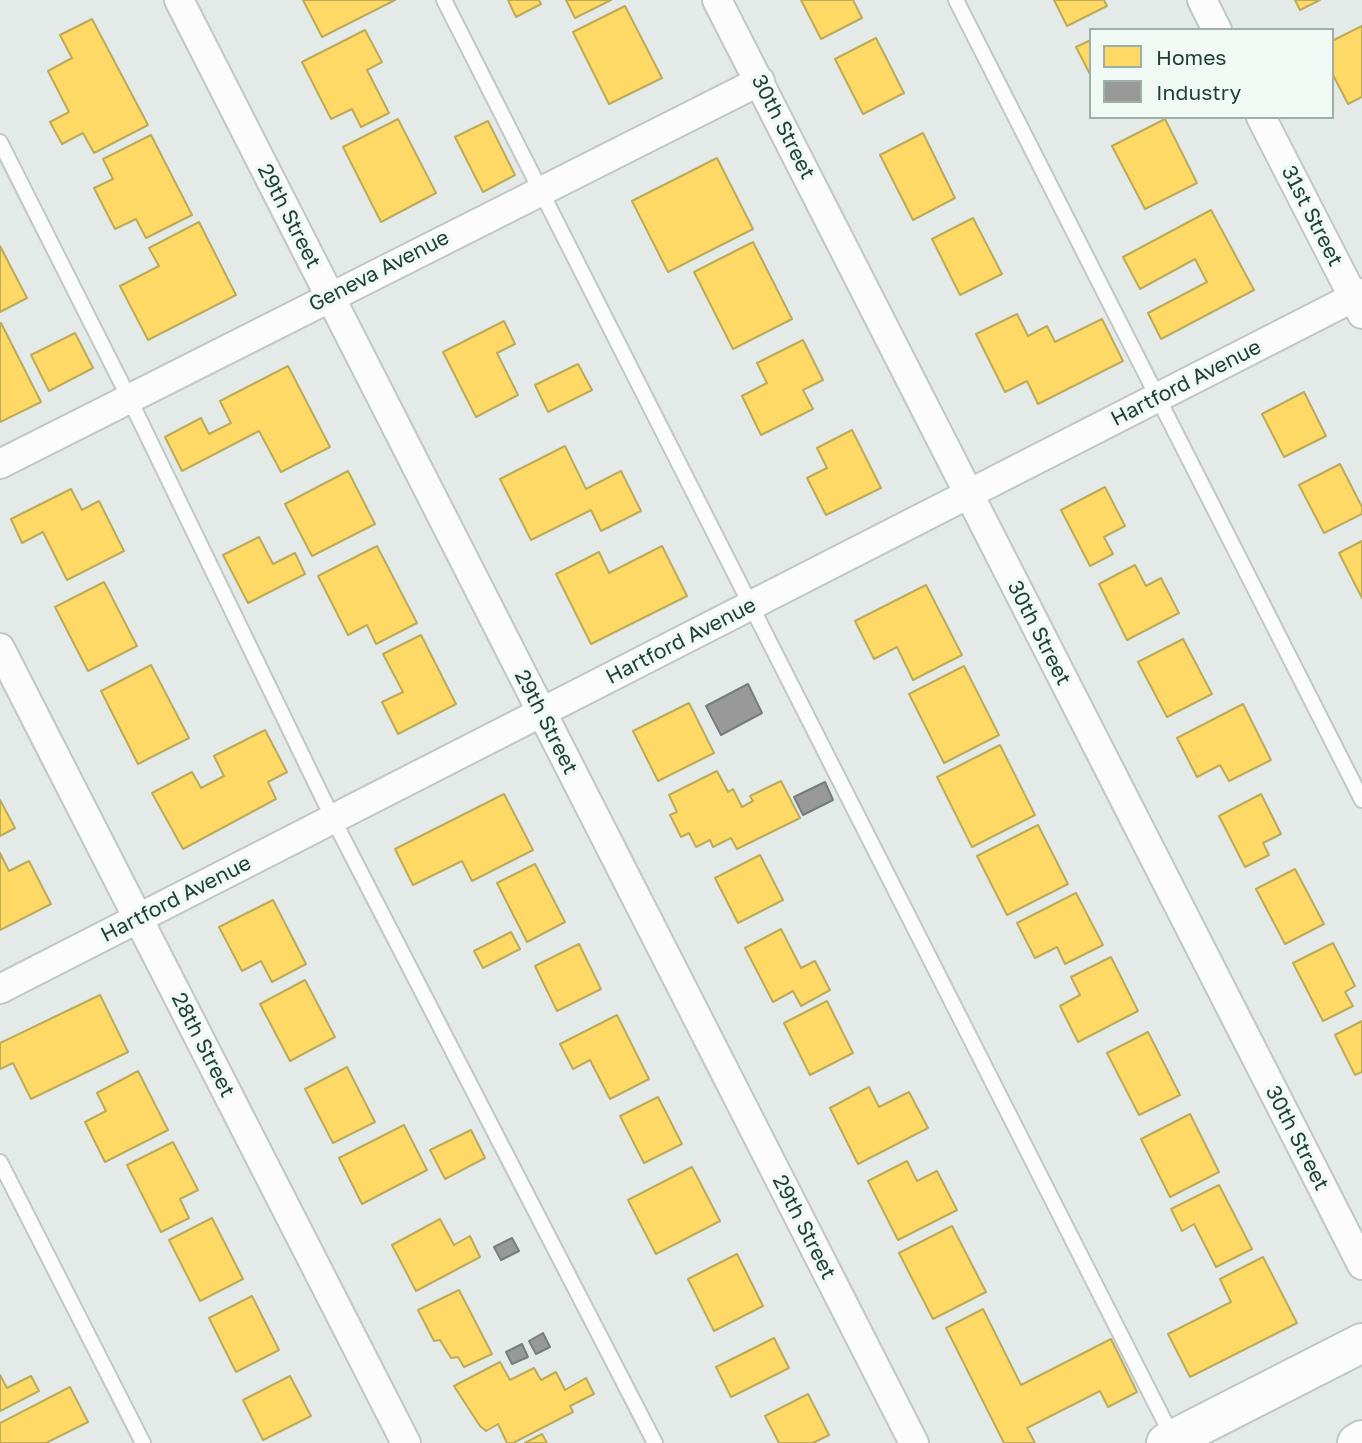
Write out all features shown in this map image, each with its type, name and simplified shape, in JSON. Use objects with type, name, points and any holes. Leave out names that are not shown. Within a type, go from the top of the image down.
[{"type":"main road","points":[[1169,1441],[1362,1343]]},
{"type":"main road","points":[[1357,1443],[1362,1440]]},
{"type":"street","name":"29th Street","points":[[179,0],[914,1443]]},
{"type":"street","name":"30th Street","points":[[718,0],[1362,1265]]},
{"type":"street","points":[[1202,0],[1216,28]]},
{"type":"street","name":"Geneva Avenue","points":[[0,464],[760,81]]},
{"type":"street","name":"31st Street","points":[[1262,119],[1359,301]]},
{"type":"street","name":"Hartford Avenue","points":[[0,989],[1156,398],[1359,301]]},
{"type":"street","name":"28th Street","points":[[0,648],[406,1443]]},
{"type":"lane","points":[[444,0],[752,605],[1169,1441]]},
{"type":"lane","points":[[957,0],[1048,177],[1156,398],[1362,800]]},
{"type":"lane","points":[[0,142],[129,398],[333,819],[655,1443]]},
{"type":"lane","points":[[0,1161],[144,1443]]},
{"type":"building: Homes","points":[[303,0],[395,0],[322,37]]},
{"type":"building: Homes","points":[[508,0],[539,0],[541,4],[516,17]]},
{"type":"building: Homes","points":[[566,0],[611,0],[575,18]]},
{"type":"building: Homes","points":[[801,0],[853,0],[862,18],[821,39]]},
{"type":"building: Homes","points":[[1054,0],[1104,0],[1107,6],[1067,26]]},
{"type":"building: Homes","points":[[1295,0],[1320,0],[1300,10]]},
{"type":"building: Homes","points":[[625,6],[662,78],[609,104],[573,32]]},
{"type":"building: Homes","points":[[92,19],[148,125],[94,153],[83,133],[62,144],[50,122],[69,112],[48,71],[72,58],[60,35]]},
{"type":"building: Homes","points":[[1362,26],[1362,97],[1348,104],[1334,77],[1334,40]]},
{"type":"building: Homes","points":[[365,30],[382,62],[367,70],[389,113],[361,127],[352,109],[331,119],[302,62]]},
{"type":"building: Homes","points":[[876,38],[904,93],[863,114],[835,59]]},
{"type":"building: Homes","points":[[1089,41],[1089,72],[1076,47]]},
{"type":"building: Homes","points":[[398,119],[436,193],[381,222],[343,147]]},
{"type":"building: Homes","points":[[1165,119],[1197,183],[1145,209],[1112,146]]},
{"type":"building: Homes","points":[[488,121],[515,175],[483,192],[455,137]]},
{"type":"building: Homes","points":[[923,133],[955,198],[913,220],[880,155]]},
{"type":"building: Homes","points":[[151,135],[192,215],[146,238],[136,219],[115,229],[94,188],[113,179],[103,159]]},
{"type":"building: Homes","points":[[717,158],[753,229],[668,272],[632,201]]},
{"type":"building: Homes","points":[[1211,210],[1254,290],[1161,339],[1148,313],[1207,282],[1195,259],[1140,289],[1123,257]]},
{"type":"building: Homes","points":[[973,218],[1002,274],[960,295],[932,239]]},
{"type":"building: Homes","points":[[199,222],[236,295],[148,340],[120,286],[159,266],[149,248]]},
{"type":"building: Homes","points":[[753,242],[792,319],[733,349],[694,272]]},
{"type":"building: Homes","points":[[0,246],[27,298],[0,312]]},
{"type":"building: Homes","points":[[1017,314],[1028,336],[1047,326],[1055,342],[1102,319],[1123,361],[1038,404],[1027,381],[1005,392],[976,334]]},
{"type":"building: Homes","points":[[504,321],[515,344],[497,353],[518,395],[476,417],[443,352]]},
{"type":"building: Homes","points":[[0,324],[41,402],[0,422]]},
{"type":"building: Homes","points":[[75,333],[93,368],[49,391],[31,355]]},
{"type":"building: Homes","points":[[803,340],[823,380],[803,390],[813,409],[761,435],[742,396],[767,383],[757,363]]},
{"type":"building: Homes","points":[[578,364],[592,390],[548,412],[535,385]]},
{"type":"building: Homes","points":[[288,366],[330,447],[281,472],[259,431],[182,471],[165,437],[201,418],[209,434],[231,423],[220,401]]},
{"type":"building: Homes","points":[[1304,392],[1326,436],[1284,457],[1262,414]]},
{"type":"building: Homes","points":[[852,430],[881,488],[826,515],[807,478],[827,468],[817,448]]},
{"type":"building: Homes","points":[[565,446],[586,489],[621,471],[641,511],[601,531],[591,510],[531,540],[500,479]]},
{"type":"building: Homes","points":[[1340,464],[1362,507],[1362,514],[1324,533],[1299,485]]},
{"type":"building: Homes","points":[[348,471],[375,524],[312,556],[285,504]]},
{"type":"building: Homes","points":[[1105,487],[1125,526],[1104,537],[1113,554],[1090,566],[1061,510]]},
{"type":"building: Homes","points":[[71,489],[82,510],[99,501],[124,551],[67,580],[43,532],[22,543],[11,519]]},
{"type":"building: Homes","points":[[259,537],[273,564],[295,553],[305,574],[248,603],[223,555]]},
{"type":"building: Homes","points":[[1362,541],[1362,598],[1339,553]]},
{"type":"building: Homes","points":[[377,546],[417,623],[376,644],[367,625],[348,635],[318,576]]},
{"type":"building: Homes","points":[[662,546],[687,596],[591,644],[556,574],[599,552],[609,573]]},
{"type":"building: Homes","points":[[1135,565],[1146,586],[1161,578],[1179,613],[1127,640],[1099,584]]},
{"type":"building: Homes","points":[[104,582],[137,646],[88,671],[55,607]]},
{"type":"building: Homes","points":[[926,585],[962,655],[913,680],[897,647],[874,659],[855,621]]},
{"type":"building: Homes","points":[[421,635],[456,704],[398,734],[382,702],[403,692],[383,654]]},
{"type":"building: Homes","points":[[1183,639],[1212,694],[1167,717],[1138,662]]},
{"type":"building: Homes","points":[[151,665],[189,738],[138,764],[101,691]]},
{"type":"building: Homes","points":[[964,666],[999,735],[944,763],[909,694]]},
{"type":"building: Homes","points":[[689,703],[714,753],[658,781],[633,731]]},
{"type":"building: Homes","points":[[1243,704],[1271,760],[1229,781],[1220,765],[1197,777],[1177,738]]},
{"type":"building: Homes","points":[[265,730],[287,772],[268,782],[276,799],[183,849],[152,793],[192,772],[201,788],[224,776],[214,756]]},
{"type":"building: Homes","points":[[1000,745],[1035,815],[972,847],[937,777]]},
{"type":"building: Homes","points":[[717,771],[728,792],[733,789],[742,807],[753,801],[750,796],[781,781],[800,818],[737,849],[731,838],[713,847],[710,840],[696,847],[689,833],[681,837],[670,815],[677,812],[669,795]]},
{"type":"building: Homes","points":[[504,794],[533,850],[472,881],[462,861],[413,885],[395,849]]},
{"type":"building: Homes","points":[[1261,794],[1281,834],[1263,843],[1269,855],[1245,867],[1219,816]]},
{"type":"building: Homes","points":[[0,800],[15,828],[0,836]]},
{"type":"building: Homes","points":[[1038,825],[1068,884],[1007,915],[977,856]]},
{"type":"building: Homes","points":[[0,853],[9,871],[29,861],[51,904],[0,930]]},
{"type":"building: Homes","points":[[760,855],[783,900],[738,923],[715,878]]},
{"type":"building: Homes","points":[[535,864],[565,922],[527,942],[497,883]]},
{"type":"building: Homes","points":[[1295,869],[1324,924],[1285,944],[1256,889]]},
{"type":"building: Homes","points":[[1076,893],[1103,945],[1065,964],[1057,947],[1035,958],[1017,923]]},
{"type":"building: Homes","points":[[273,900],[306,964],[272,982],[261,961],[242,971],[219,927]]},
{"type":"building: Homes","points":[[781,929],[801,968],[815,961],[830,990],[801,1006],[793,991],[773,1002],[745,948]]},
{"type":"building: Homes","points":[[511,932],[520,949],[483,968],[474,951]]},
{"type":"building: Homes","points":[[1333,943],[1355,986],[1345,992],[1353,1006],[1323,1021],[1293,963]]},
{"type":"building: Homes","points":[[579,944],[601,989],[557,1011],[535,966]]},
{"type":"building: Homes","points":[[1111,957],[1138,1011],[1078,1042],[1060,1006],[1080,995],[1071,977]]},
{"type":"building: Homes","points":[[305,980],[335,1037],[290,1061],[260,1004]]},
{"type":"building: Homes","points":[[100,995],[128,1052],[31,1099],[13,1063],[0,1069],[0,1043]]},
{"type":"building: Homes","points":[[827,1001],[853,1053],[810,1075],[784,1023]]},
{"type":"building: Homes","points":[[617,1015],[649,1079],[610,1099],[590,1060],[573,1069],[560,1044]]},
{"type":"building: Homes","points":[[1362,1021],[1362,1072],[1355,1075],[1335,1035]]},
{"type":"building: Homes","points":[[1148,1032],[1180,1095],[1139,1115],[1107,1053]]},
{"type":"building: Homes","points":[[347,1067],[375,1122],[333,1143],[305,1089]]},
{"type":"building: Homes","points":[[138,1071],[168,1130],[105,1162],[85,1122],[106,1111],[97,1093]]},
{"type":"building: Homes","points":[[869,1087],[879,1107],[909,1092],[928,1128],[858,1164],[830,1108]]},
{"type":"building: Homes","points":[[658,1097],[682,1144],[644,1163],[620,1116]]},
{"type":"building: Homes","points":[[1190,1114],[1219,1172],[1170,1197],[1141,1139]]},
{"type":"building: Homes","points":[[404,1125],[427,1170],[362,1204],[339,1158]]},
{"type":"building: Homes","points":[[471,1130],[485,1158],[445,1179],[430,1150]]},
{"type":"building: Homes","points":[[173,1142],[198,1190],[180,1199],[189,1218],[161,1232],[127,1165]]},
{"type":"building: Homes","points":[[907,1161],[917,1181],[937,1171],[957,1210],[898,1240],[868,1181]]},
{"type":"building: Homes","points":[[692,1167],[720,1221],[656,1254],[628,1200]]},
{"type":"building: Homes","points":[[1219,1185],[1252,1249],[1216,1267],[1194,1224],[1182,1231],[1171,1209]]},
{"type":"building: Homes","points":[[212,1218],[243,1279],[200,1301],[169,1240]]},
{"type":"building: Homes","points":[[440,1219],[454,1245],[470,1236],[480,1257],[416,1291],[392,1245]]},
{"type":"building: Homes","points":[[952,1226],[986,1292],[933,1319],[899,1253]]},
{"type":"building: Homes","points":[[737,1254],[763,1306],[714,1331],[688,1279]]},
{"type":"building: Homes","points":[[1263,1257],[1297,1323],[1190,1377],[1168,1334],[1231,1302],[1220,1279]]},
{"type":"building: Homes","points":[[459,1290],[492,1354],[464,1367],[458,1357],[451,1358],[440,1340],[434,1341],[418,1310]]},
{"type":"building: Homes","points":[[252,1296],[279,1350],[236,1372],[209,1318]]},
{"type":"building: Homes","points":[[983,1309],[1021,1385],[1111,1339],[1137,1392],[1108,1407],[1100,1391],[1027,1428],[1035,1443],[1004,1443],[946,1328]]},
{"type":"building: Homes","points":[[774,1338],[789,1368],[731,1397],[716,1367]]},
{"type":"building: Homes","points":[[500,1362],[510,1380],[534,1368],[541,1380],[556,1372],[565,1390],[586,1378],[594,1394],[570,1406],[573,1412],[513,1443],[507,1443],[498,1424],[486,1431],[480,1426],[454,1386]]},
{"type":"building: Homes","points":[[0,1375],[7,1388],[31,1376],[39,1391],[0,1411]]},
{"type":"building: Homes","points":[[290,1376],[311,1416],[263,1440],[243,1400]]},
{"type":"building: Homes","points":[[70,1387],[88,1422],[46,1443],[0,1443],[0,1423]]},
{"type":"building: Homes","points":[[808,1394],[829,1435],[813,1443],[779,1443],[765,1416]]},
{"type":"building: Homes","points":[[542,1434],[547,1443],[525,1443]]},
{"type":"building: Industry","points":[[748,684],[762,713],[721,735],[706,706]]},
{"type":"building: Industry","points":[[825,782],[833,800],[803,815],[794,797]]},
{"type":"building: Industry","points":[[512,1238],[519,1251],[501,1260],[494,1247]]},
{"type":"building: Industry","points":[[543,1333],[550,1347],[536,1354],[529,1341]]},
{"type":"building: Industry","points":[[522,1344],[528,1357],[512,1364],[506,1352]]}]
